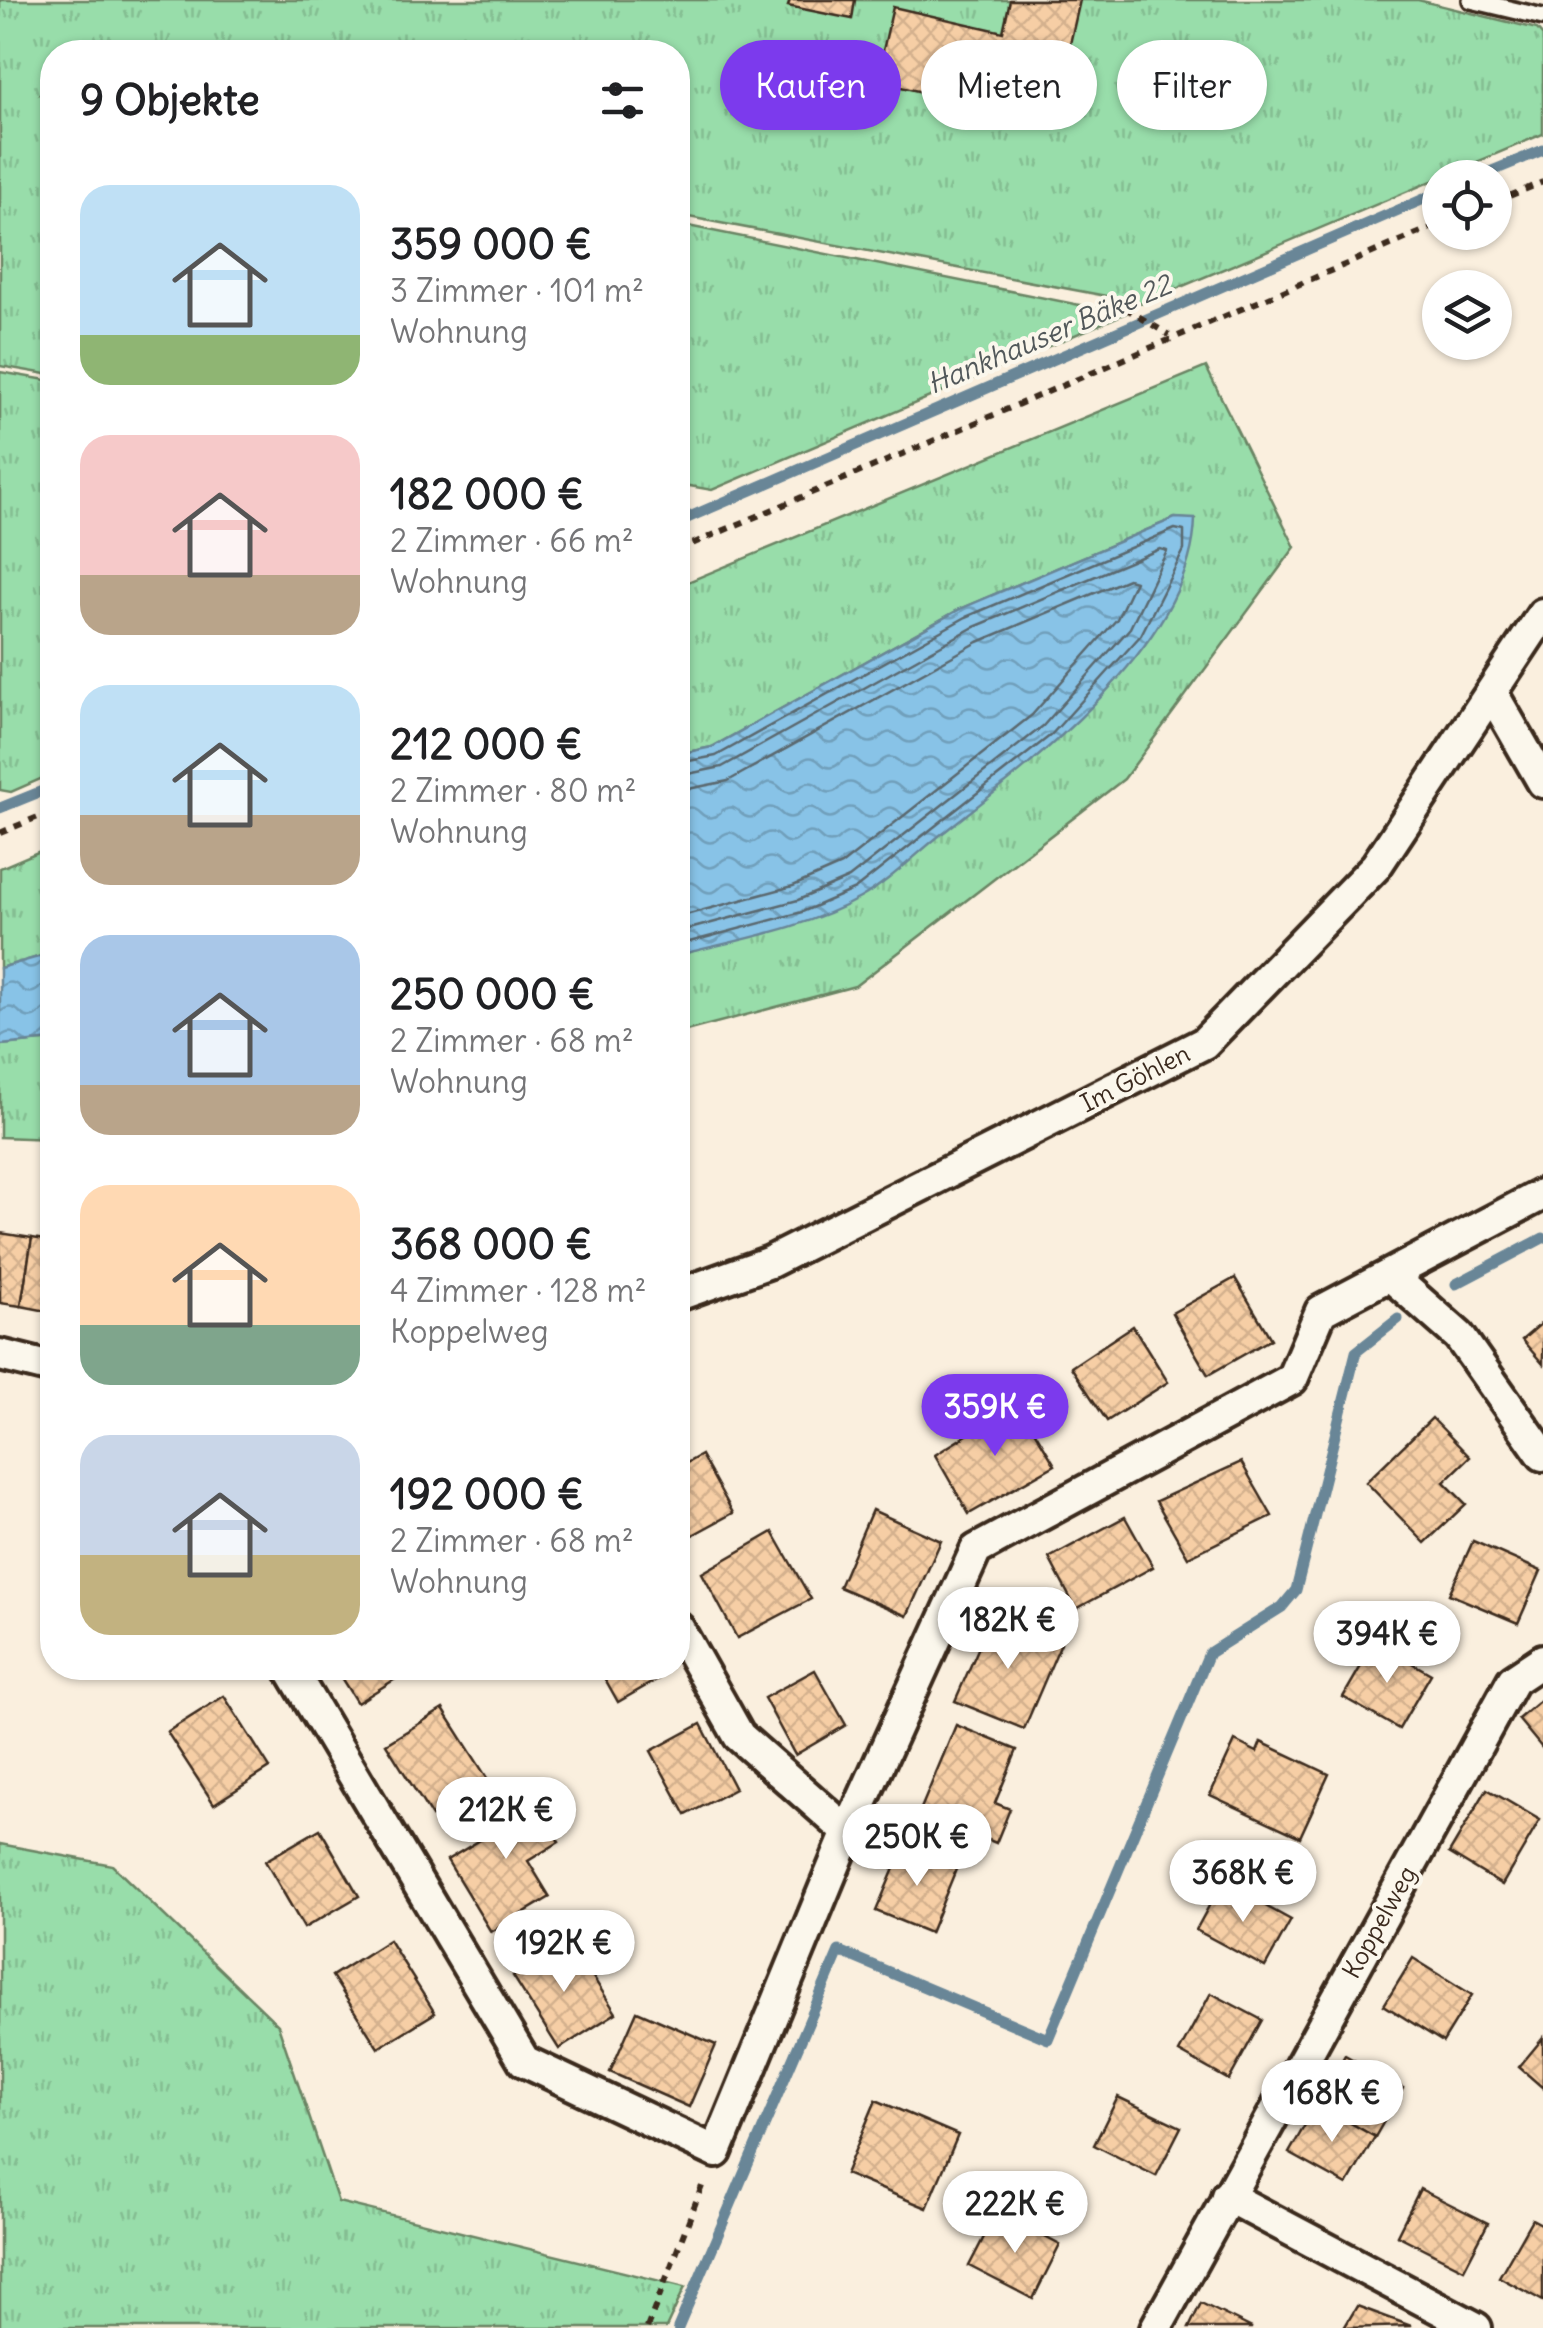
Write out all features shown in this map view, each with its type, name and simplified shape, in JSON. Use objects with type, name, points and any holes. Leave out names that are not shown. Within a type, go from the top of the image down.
[{"type":"street","name":"Im Göhlen","points":[[690,1291],[770,1262],[1204,1043],[1376,866],[1543,614]]},
{"type":"street","points":[[1492,693],[1543,782]]},
{"type":"street","points":[[297,1680],[524,2061],[716,2152],[848,1832],[976,1550],[1292,1379],[1320,1311],[1543,1194]]},
{"type":"street","points":[[1391,1276],[1459,1336],[1543,1455]]},
{"type":"street","points":[[0,1355],[40,1365]]},
{"type":"street","points":[[690,1649],[739,1736],[848,1832]]},
{"type":"street","name":"Koppelweg","points":[[1156,2328],[1512,1680],[1543,1660]]},
{"type":"street","points":[[1226,2196],[1476,2328]]},
{"type":"lane","points":[[1471,0],[1543,17]]},
{"type":"path","points":[[1512,195],[1543,182]]},
{"type":"path","points":[[690,545],[1170,336],[1422,231]]},
{"type":"path","points":[[1125,308],[1170,336]]},
{"type":"path","points":[[0,833],[40,816]]},
{"type":"path","points":[[647,2328],[716,2152]]},
{"type":"green space","points":[[0,0],[1418,0],[1537,29],[1543,36],[1543,134],[1481,160],[1422,160],[1422,185],[1143,303],[690,217],[690,40],[40,40],[40,373],[0,366]]},
{"type":"green space","points":[[690,226],[1124,314],[712,490],[690,486]]},
{"type":"green space","points":[[1206,367],[1295,547],[1124,779],[855,986],[690,1030],[690,952],[806,921],[1195,520],[1175,518],[962,608],[712,747],[690,752],[690,581]]},
{"type":"green space","points":[[0,372],[40,379],[40,779],[11,792],[0,790]]},
{"type":"green space","points":[[40,851],[40,956],[0,968],[0,868]]},
{"type":"green space","points":[[40,1041],[40,1139],[0,1137],[0,1045]]},
{"type":"green space","points":[[0,1844],[112,1865],[278,2025],[338,2202],[685,2287],[666,2328],[0,2328]]},
{"type":"water","points":[[1175,518],[1195,519],[1187,565],[1167,610],[1138,654],[1102,696],[1021,771],[860,898],[794,926],[690,952],[690,752],[712,747],[962,608]]},
{"type":"water","points":[[40,956],[40,1041],[0,1045],[0,968]]},
{"type":"building","points":[[790,0],[855,0],[852,19],[788,6]]},
{"type":"building","points":[[1010,0],[1080,0],[1071,40],[921,40],[921,92],[901,87],[901,40],[885,40],[893,7],[1003,32]]},
{"type":"building","points":[[0,1233],[32,1238],[21,1306],[0,1303]]},
{"type":"building","points":[[32,1238],[40,1239],[40,1310],[21,1306]]},
{"type":"building","points":[[1235,1278],[1271,1339],[1208,1375],[1172,1313]]},
{"type":"building","points":[[1543,1322],[1543,1364],[1522,1340]]},
{"type":"building","points":[[1133,1326],[1168,1382],[1107,1421],[1071,1367]]},
{"type":"building","points":[[1018,1403],[1055,1465],[969,1514],[935,1455]]},
{"type":"building","points":[[1432,1418],[1470,1457],[1444,1482],[1466,1504],[1425,1543],[1366,1482]]},
{"type":"building","points":[[701,1455],[733,1513],[690,1536],[690,1461]]},
{"type":"building","points":[[1241,1462],[1272,1516],[1188,1557],[1156,1501]]},
{"type":"building","points":[[872,1510],[941,1541],[907,1616],[839,1587]]},
{"type":"building","points":[[1125,1517],[1153,1567],[1076,1609],[1049,1558]]},
{"type":"building","points":[[773,1532],[811,1599],[737,1638],[702,1573]]},
{"type":"building","points":[[1473,1541],[1541,1571],[1518,1623],[1449,1594]]},
{"type":"building","points":[[994,1613],[1061,1643],[1024,1729],[955,1701]]},
{"type":"building","points":[[1375,1642],[1431,1674],[1399,1729],[1343,1697]]},
{"type":"building","points":[[815,1670],[846,1725],[795,1755],[764,1698]]},
{"type":"building","points":[[343,1680],[394,1680],[357,1703]]},
{"type":"building","points":[[606,1680],[656,1680],[618,1702]]},
{"type":"building","points":[[224,1696],[270,1768],[214,1804],[167,1732]]},
{"type":"building","points":[[1543,1698],[1543,1749],[1518,1719]]},
{"type":"building","points":[[443,1709],[489,1781],[432,1817],[386,1744]]},
{"type":"building","points":[[701,1724],[735,1789],[686,1815],[651,1751]]},
{"type":"building","points":[[956,1725],[1017,1750],[995,1803],[1010,1809],[996,1843],[920,1811]]},
{"type":"building","points":[[1235,1741],[1257,1752],[1261,1742],[1329,1774],[1300,1837],[1210,1795]]},
{"type":"building","points":[[1487,1789],[1540,1820],[1502,1885],[1449,1853]]},
{"type":"building","points":[[529,1792],[559,1842],[528,1861],[550,1897],[491,1932],[447,1860],[485,1837],[476,1823]]},
{"type":"building","points":[[320,1829],[359,1896],[304,1928],[265,1861]]},
{"type":"building","points":[[904,1845],[957,1867],[930,1933],[876,1911]]},
{"type":"building","points":[[1222,1882],[1291,1920],[1265,1967],[1196,1930]]},
{"type":"building","points":[[389,1940],[435,2013],[378,2048],[332,1976]]},
{"type":"building","points":[[570,1941],[616,2013],[559,2049],[513,1976]]},
{"type":"building","points":[[1413,1958],[1472,1995],[1443,2042],[1384,2005]]},
{"type":"building","points":[[1211,1993],[1262,2020],[1229,2080],[1179,2052]]},
{"type":"building","points":[[637,2011],[716,2045],[689,2107],[610,2072]]},
{"type":"building","points":[[1543,2038],[1543,2088],[1519,2067]]},
{"type":"building","points":[[1345,2055],[1403,2088],[1375,2137],[1317,2104]]},
{"type":"building","points":[[1118,2097],[1181,2127],[1156,2176],[1094,2145]]},
{"type":"building","points":[[876,2100],[958,2135],[927,2208],[845,2174]]},
{"type":"building","points":[[1317,2104],[1375,2137],[1347,2185],[1289,2153]]},
{"type":"building","points":[[1420,2189],[1488,2223],[1464,2269],[1397,2235]]},
{"type":"building","points":[[997,2212],[1060,2245],[1033,2299],[969,2266]]},
{"type":"building","points":[[1532,2219],[1543,2225],[1543,2301],[1499,2277]]},
{"type":"building","points":[[1201,2303],[1252,2328],[1189,2328]]},
{"type":"building","points":[[1357,2306],[1411,2326],[1344,2328]]},
{"type":"waterway","name":"Hankhauser Bäke 22","points":[[1512,163],[1543,150]]},
{"type":"waterway","name":"Hankhauser Bäke 22","points":[[690,517],[1422,200]]},
{"type":"waterway","name":"Hankhauser Bäke 22","points":[[0,808],[40,792]]},
{"type":"waterway","points":[[1456,1284],[1543,1238]]},
{"type":"waterway","points":[[678,2328],[839,1951],[1048,2039],[1209,1653],[1282,1607],[1296,1590],[1356,1352],[1398,1319]]}]
